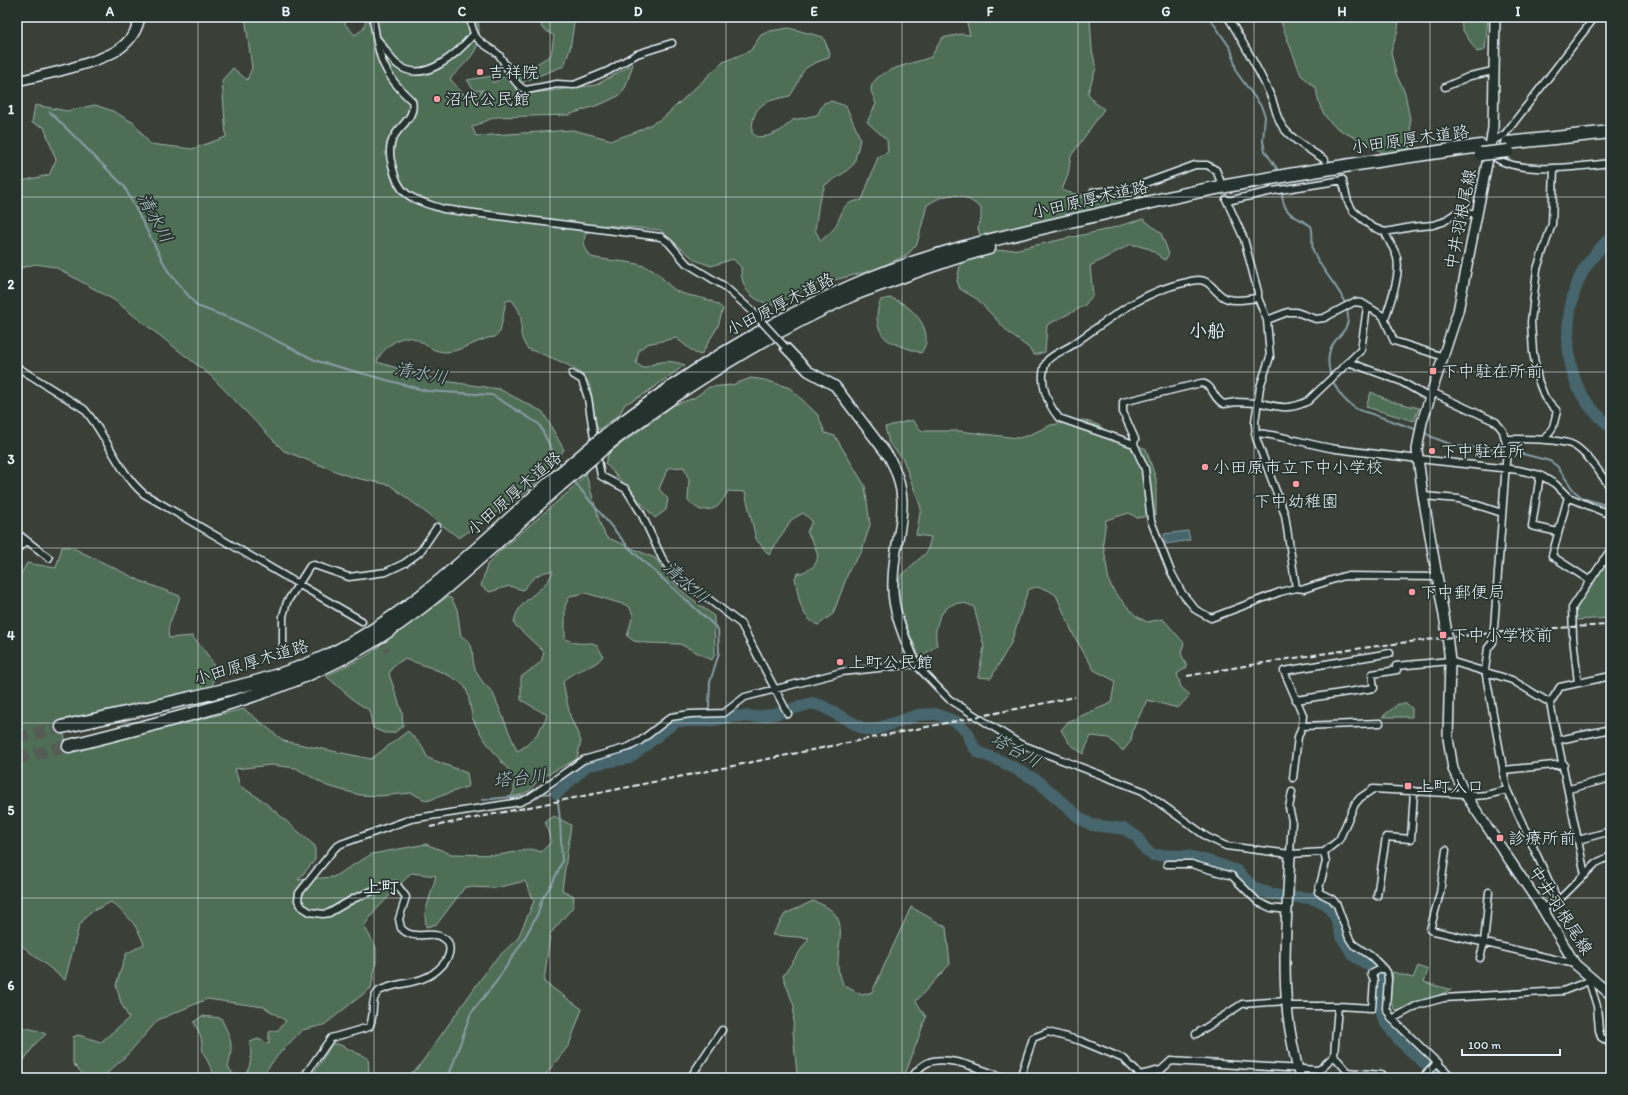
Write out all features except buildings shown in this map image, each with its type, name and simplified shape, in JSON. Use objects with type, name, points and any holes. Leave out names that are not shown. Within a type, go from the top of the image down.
[{"type":"highway","name":"小田原厚木道路","points":[[1507,147],[1611,132]]},
{"type":"highway","name":"小田原厚木道路","points":[[62,727],[248,684],[302,667],[327,656],[384,623],[420,596],[675,383],[724,352],[778,321],[852,286],[918,261],[981,242],[1218,188],[1349,165],[1486,149],[1611,140]]},
{"type":"highway","name":"小田原厚木道路","points":[[69,746],[206,710],[248,697],[306,676],[332,664],[376,639],[426,602],[558,481]]},
{"type":"main road","points":[[17,81],[101,59],[116,52],[132,37],[140,17]]},
{"type":"main road","name":"中井羽根尾線","points":[[1495,17],[1494,71],[1486,149],[1477,213],[1458,311],[1422,422],[1418,440],[1418,460],[1423,496],[1438,577],[1450,661],[1448,738],[1453,769],[1465,794],[1542,908],[1575,964],[1589,980],[1611,995]]},
{"type":"main road","points":[[785,347],[808,371],[835,386],[889,457],[897,472],[901,486],[903,511],[900,534],[893,563],[892,588],[897,614],[915,664]]},
{"type":"main road","points":[[1290,854],[1285,958],[1286,1003],[1290,1033],[1300,1078]]},
{"type":"street","points":[[373,17],[380,57],[389,77],[412,101],[413,106],[410,116],[394,136],[391,144],[390,154],[396,181],[404,192],[412,198],[443,209],[661,237],[669,243],[686,263],[724,286],[752,311],[785,347]]},
{"type":"street","points":[[470,17],[474,34],[478,40],[486,44],[498,55],[520,86],[526,90],[557,84],[574,85],[608,71],[642,52],[672,43]]},
{"type":"street","points":[[1228,17],[1272,99],[1278,119],[1285,130],[1303,146],[1325,160]]},
{"type":"street","points":[[1595,17],[1506,134],[1486,149],[1499,160],[1511,164],[1554,168],[1611,163]]},
{"type":"street","points":[[376,38],[383,45],[392,61],[411,72],[418,72],[441,63],[461,49],[474,34]]},
{"type":"street","points":[[1445,87],[1470,76],[1494,71]]},
{"type":"street","points":[[1093,192],[1129,189],[1167,174],[1202,164],[1216,170],[1220,180]]},
{"type":"street","points":[[1544,440],[1553,427],[1556,411],[1545,398],[1538,380],[1533,352],[1531,322],[1537,269],[1552,224],[1554,168]]},
{"type":"street","points":[[1296,588],[1285,515],[1255,433],[1257,403],[1260,387],[1270,357],[1267,320],[1258,298],[1258,292],[1244,240],[1226,200],[1343,179],[1348,202],[1353,211],[1372,227],[1385,232],[1433,225],[1443,222],[1456,213],[1477,213]]},
{"type":"street","points":[[1385,232],[1397,258],[1398,264],[1395,285],[1385,319],[1390,334],[1394,341],[1444,357]]},
{"type":"street","points":[[1134,444],[1065,422],[1059,418],[1052,410],[1043,380],[1043,373],[1048,360],[1076,343],[1094,328],[1159,289],[1198,280],[1208,282],[1223,297],[1240,300],[1258,298]]},
{"type":"street","points":[[1267,320],[1288,312],[1296,312],[1316,319],[1324,318],[1354,302],[1362,303],[1385,319]]},
{"type":"street","points":[[1367,307],[1361,350],[1308,401],[1301,405],[1284,409],[1257,403],[1236,402],[1224,404],[1216,399],[1209,386],[1201,383],[1123,402],[1123,412],[1135,439],[1134,444],[1145,469],[1151,521],[1180,589],[1196,610],[1211,618],[1296,588],[1304,588],[1344,576],[1438,577]]},
{"type":"street","points":[[1348,362],[1400,381],[1496,422],[1503,431],[1507,448],[1504,468],[1493,642],[1488,648],[1485,670],[1507,790],[1558,901]]},
{"type":"street","points":[[17,366],[84,408],[91,417],[124,473],[144,494],[362,621]]},
{"type":"street","points":[[572,374],[582,380],[588,398],[592,432],[602,476],[626,489],[641,513],[662,558],[672,572],[683,583],[706,597],[741,624],[777,690],[788,714]]},
{"type":"street","points":[[1255,433],[1272,434],[1315,446],[1418,460],[1504,468],[1540,475],[1555,484],[1568,497],[1611,515]]},
{"type":"street","points":[[1505,438],[1544,440],[1574,445],[1585,454],[1611,488]]},
{"type":"street","points":[[1540,475],[1532,526],[1558,532]]},
{"type":"street","points":[[1423,496],[1459,499],[1502,513]]},
{"type":"street","points":[[1568,497],[1552,556],[1589,580]]},
{"type":"street","points":[[284,654],[283,616],[287,602],[310,566],[314,565],[349,577],[386,572],[405,563],[420,552],[437,527]]},
{"type":"street","points":[[17,533],[26,542],[49,558]]},
{"type":"street","points":[[17,549],[26,542]]},
{"type":"street","points":[[1578,683],[1571,614],[1575,602],[1611,549]]},
{"type":"street","points":[[1603,560],[1611,565]]},
{"type":"street","points":[[1293,778],[1298,737],[1302,726],[1303,715],[1284,671],[1390,653]]},
{"type":"street","points":[[1296,700],[1374,688],[1372,674],[1396,668],[1450,661],[1485,670],[1512,680],[1550,703]]},
{"type":"street","points":[[303,1078],[331,1038],[369,1027],[373,1018],[375,996],[379,991],[426,977],[442,965],[449,952],[448,942],[440,935],[433,934],[413,936],[401,928],[399,919],[406,897],[397,885],[386,885],[326,914],[310,912],[302,907],[298,900],[299,893],[338,845],[411,819],[520,802],[529,798],[583,760],[635,744],[671,717],[690,714],[724,712],[745,697],[777,690],[842,672],[915,664],[949,698],[1020,744],[1143,791],[1216,842],[1226,846],[1290,854],[1324,852],[1339,840],[1355,804],[1367,793],[1379,788],[1465,794],[1474,796],[1507,790]]},
{"type":"street","points":[[1585,875],[1564,764],[1550,703],[1560,686],[1611,676]]},
{"type":"street","points":[[1302,726],[1380,723]]},
{"type":"street","points":[[1559,740],[1611,729]]},
{"type":"street","points":[[1503,770],[1564,764]]},
{"type":"street","points":[[1568,789],[1611,778]]},
{"type":"street","points":[[1377,896],[1386,837],[1411,839],[1414,791]]},
{"type":"street","points":[[1290,854],[1292,820],[1289,808],[1292,792]]},
{"type":"street","points":[[1578,840],[1611,831]]},
{"type":"street","points":[[1446,850],[1440,893],[1430,930],[1575,964]]},
{"type":"street","points":[[1324,852],[1326,862],[1318,892],[1332,899],[1337,905],[1349,938],[1353,944],[1371,956],[1383,968],[1388,979],[1386,1008],[1392,1019],[1454,1078]]},
{"type":"street","points":[[1542,908],[1558,901],[1596,863],[1611,856]]},
{"type":"street","points":[[1167,864],[1190,864],[1232,876],[1258,902],[1271,908],[1288,908]]},
{"type":"street","points":[[1480,958],[1484,943],[1489,892]]},
{"type":"street","points":[[1196,1034],[1242,1004],[1286,1003],[1372,1008],[1374,980],[1371,974],[1383,968]]},
{"type":"street","points":[[1392,1019],[1418,1005],[1444,998],[1562,991],[1589,980],[1597,1006],[1601,1037],[1611,1044]]},
{"type":"street","points":[[1020,1078],[1033,1038],[1048,1032],[1081,1040],[1124,1058],[1142,1076],[1161,1070],[1171,1061],[1319,1070],[1334,1056],[1338,1006]]},
{"type":"street","points":[[690,1078],[722,1030]]},
{"type":"street","points":[[1334,1056],[1348,1072],[1381,1075],[1384,1078]]},
{"type":"street","points":[[911,1078],[919,1068],[938,1060],[949,1060],[1006,1078]]},
{"type":"street","points":[[1422,1078],[1438,1062]]},
{"type":"street","points":[[1610,1078],[1611,1073]]},
{"type":"green space","points":[[245,17],[347,17],[345,24],[355,35],[363,29],[367,17],[477,17],[479,38],[474,52],[450,79],[469,100],[484,90],[475,91],[467,80],[492,76],[493,83],[515,70],[535,65],[551,55],[554,36],[541,27],[542,20],[545,17],[575,17],[570,49],[564,66],[525,81],[517,89],[525,94],[596,85],[633,64],[626,86],[620,95],[604,103],[568,115],[495,117],[472,127],[476,136],[573,130],[612,140],[636,132],[663,118],[723,62],[750,51],[761,35],[770,31],[789,28],[823,37],[830,53],[829,58],[811,65],[806,69],[790,96],[767,102],[762,105],[755,115],[752,133],[757,137],[768,136],[780,131],[793,120],[817,115],[824,103],[831,101],[846,106],[860,138],[859,144],[854,164],[844,173],[825,185],[819,202],[815,230],[821,241],[835,227],[844,207],[855,201],[862,200],[878,157],[888,152],[887,140],[867,122],[876,104],[871,89],[873,82],[879,77],[896,68],[931,57],[942,38],[961,34],[970,35],[967,23],[969,17],[1090,17],[1092,50],[1096,68],[1088,93],[1094,102],[1104,109],[1071,156],[1068,175],[1062,190],[1094,196],[1148,190],[1146,195],[1105,207],[980,235],[978,228],[981,219],[981,208],[961,196],[955,195],[942,197],[927,205],[917,244],[908,254],[874,270],[814,285],[774,305],[759,300],[749,293],[743,282],[741,267],[733,259],[711,266],[695,260],[660,230],[605,225],[586,233],[584,239],[585,245],[591,257],[645,266],[656,272],[677,291],[687,295],[703,298],[718,305],[723,309],[718,326],[701,355],[695,353],[676,338],[647,344],[639,350],[636,363],[643,368],[668,361],[685,365],[643,395],[625,404],[619,415],[598,430],[589,384],[579,372],[571,367],[553,358],[528,349],[524,344],[521,335],[521,319],[518,308],[512,300],[506,301],[500,332],[495,337],[447,352],[438,351],[413,338],[407,337],[399,339],[390,345],[382,353],[377,362],[437,380],[499,389],[543,412],[564,450],[532,488],[459,538],[390,485],[351,477],[284,451],[210,375],[114,300],[55,267],[35,264],[17,269],[17,182],[49,175],[56,160],[44,127],[32,123],[35,105],[67,111],[95,105],[113,111],[134,123],[150,144],[192,149],[226,137],[222,80],[233,68],[247,80],[252,68]]},
{"type":"green space","points":[[1281,17],[1399,17],[1398,30],[1391,52],[1396,74],[1405,93],[1410,119],[1411,140],[1409,149],[1384,154],[1332,124],[1319,104],[1316,88],[1301,75],[1282,25]]},
{"type":"green space","points":[[1461,17],[1488,17],[1485,50],[1477,52],[1462,29]]},
{"type":"green space","points":[[1143,219],[1161,233],[1169,254],[1165,260],[1150,249],[1131,244],[1090,266],[1093,295],[1084,306],[1047,325],[1045,352],[1034,355],[1029,348],[1010,334],[977,299],[960,289],[957,281],[960,265],[968,257],[995,251],[1018,249],[1105,230]]},
{"type":"green space","points":[[890,298],[897,300],[909,308],[924,327],[926,341],[921,353],[894,344],[886,339],[879,329],[877,317],[879,305],[881,300]]},
{"type":"green space","points":[[751,378],[765,380],[790,388],[818,415],[825,433],[835,436],[865,486],[870,525],[861,553],[850,568],[833,614],[818,625],[803,612],[795,578],[797,574],[812,567],[817,558],[815,546],[807,532],[812,521],[803,513],[791,520],[769,555],[756,539],[745,492],[728,491],[718,506],[711,509],[700,510],[688,501],[689,480],[684,467],[668,468],[659,489],[668,499],[666,510],[655,518],[605,463],[609,453],[674,405],[694,398],[709,387],[732,385]]},
{"type":"green space","points":[[1371,392],[1390,401],[1419,408],[1414,421],[1366,407]]},
{"type":"green space","points":[[912,420],[922,431],[959,431],[1018,438],[1027,436],[1051,425],[1083,420],[1098,425],[1111,434],[1146,449],[1156,479],[1156,515],[1137,518],[1129,513],[1106,520],[1103,542],[1109,582],[1115,593],[1136,616],[1147,622],[1163,619],[1184,643],[1181,653],[1187,667],[1177,674],[1181,687],[1190,695],[1178,708],[1147,700],[1133,729],[1131,741],[1123,751],[1109,738],[1091,736],[1083,754],[1069,743],[1061,730],[1069,721],[1111,703],[1115,681],[1094,670],[1074,636],[1056,595],[1048,590],[1036,587],[1028,590],[1011,643],[991,678],[978,677],[984,647],[974,607],[964,603],[956,603],[949,606],[943,612],[936,627],[937,645],[920,658],[902,616],[896,594],[901,575],[927,552],[931,537],[916,535],[921,508],[903,459],[889,443],[885,427]]},
{"type":"green space","points":[[586,474],[600,523],[606,537],[655,558],[678,588],[714,616],[715,654],[712,660],[680,644],[646,643],[634,641],[627,636],[633,615],[629,606],[586,593],[570,596],[565,606],[565,639],[575,643],[593,643],[597,646],[603,656],[594,664],[567,677],[563,682],[570,716],[581,741],[577,759],[539,779],[529,791],[509,800],[514,791],[514,777],[481,734],[473,719],[466,689],[456,679],[404,659],[393,666],[389,674],[402,712],[403,726],[394,733],[384,733],[373,728],[369,710],[356,702],[326,676],[366,656],[447,597],[451,598],[457,609],[461,636],[471,645],[475,669],[481,680],[492,691],[517,751],[527,745],[539,731],[547,715],[521,700],[521,677],[541,662],[544,652],[514,624],[516,615],[520,608],[544,585],[553,571],[539,574],[523,590],[509,586],[490,592],[481,586],[487,565],[501,550],[573,488]]},
{"type":"green space","points":[[62,547],[71,547],[143,582],[180,596],[170,623],[168,633],[169,638],[192,636],[211,660],[215,673],[211,689],[59,720],[69,750],[244,709],[284,741],[371,759],[408,731],[421,745],[428,758],[467,773],[469,786],[427,801],[412,793],[379,796],[360,795],[327,786],[296,768],[271,765],[235,769],[240,786],[262,800],[315,846],[315,860],[298,880],[333,877],[372,854],[426,844],[451,854],[499,855],[532,849],[541,852],[551,842],[545,821],[554,816],[571,825],[562,890],[574,896],[573,907],[550,934],[544,982],[582,1009],[569,1045],[543,1078],[404,1078],[417,1069],[493,962],[518,938],[534,901],[525,881],[496,888],[465,887],[437,924],[426,927],[425,913],[436,876],[411,873],[375,911],[364,926],[376,947],[376,963],[371,988],[324,1025],[302,1030],[279,1054],[260,1078],[241,1078],[248,1070],[250,1062],[250,1042],[258,1039],[269,1044],[269,1032],[278,1030],[286,1021],[264,1007],[207,999],[158,1020],[126,1056],[104,1076],[85,1076],[73,1064],[73,1037],[78,1035],[101,1042],[129,1018],[121,1003],[116,985],[126,954],[144,944],[138,930],[131,920],[111,902],[89,913],[79,926],[65,980],[21,945],[17,946],[17,581],[27,563],[56,568]]},
{"type":"green space","points":[[1605,564],[1611,568],[1611,618],[1576,620],[1577,606]]},
{"type":"green space","points":[[1398,704],[1407,704],[1412,708],[1412,717],[1382,717]]},
{"type":"green space","points":[[813,901],[826,906],[834,913],[838,920],[840,936],[838,967],[843,985],[862,995],[872,992],[911,907],[946,927],[950,964],[916,1001],[926,1017],[904,1078],[799,1078],[797,1075],[793,1031],[794,1006],[783,976],[809,938],[772,935],[785,914]]},
{"type":"green space","points":[[1418,966],[1428,970],[1424,982],[1451,990],[1400,1011],[1394,1009],[1390,999],[1393,972],[1413,978]]},
{"type":"green space","points":[[202,1016],[221,1018],[227,1031],[231,1047],[228,1067],[236,1078],[216,1078],[203,1052],[201,1037],[194,1022]]},
{"type":"green space","points":[[17,1026],[46,1034],[36,1043],[17,1070]]},
{"type":"green space","points":[[332,1044],[338,1044],[368,1058],[369,1070],[365,1078],[311,1078]]},
{"type":"water","points":[[1188,531],[1190,540],[1166,544],[1164,534]]},
{"type":"waterway","points":[[1209,17],[1231,49],[1237,73],[1261,106],[1265,116],[1263,141],[1265,151],[1279,173]]},
{"type":"waterway","name":"清水川","points":[[50,112],[124,186],[168,271],[197,306],[235,320],[317,361],[427,391],[492,395],[539,424],[557,460],[562,466]]},
{"type":"waterway","points":[[1281,181],[1284,205],[1290,213],[1311,226],[1313,250],[1322,267],[1339,291],[1347,308],[1348,322],[1344,331],[1332,345],[1329,358],[1331,374],[1338,390],[1343,397],[1357,409],[1418,430]]},
{"type":"waterway","points":[[1611,237],[1584,270],[1575,289],[1571,305],[1568,339],[1569,356],[1578,388],[1591,408],[1611,427]]},
{"type":"waterway","points":[[1422,431],[1432,437],[1455,446],[1511,451],[1550,461],[1557,466],[1574,491],[1583,498],[1611,507]]},
{"type":"waterway","name":"清水川","points":[[572,479],[630,549],[718,629],[719,653],[710,682],[709,708]]},
{"type":"waterway","name":"塔台川","points":[[557,793],[587,765],[629,758],[676,721],[707,721],[737,716],[755,717],[775,714],[812,703],[822,706],[864,729],[873,730],[918,715],[936,714],[957,722],[968,733],[973,746],[978,752],[1003,762],[1038,781],[1081,819],[1092,825],[1125,829],[1137,837],[1145,849],[1152,855],[1188,856],[1208,861],[1237,871],[1255,889],[1279,896],[1311,898],[1327,904],[1336,918],[1342,937],[1354,956],[1372,967],[1380,977],[1379,1006],[1385,1022],[1399,1040],[1441,1078]]},
{"type":"waterway","name":"清水川","points":[[707,721],[708,717]]},
{"type":"waterway","points":[[448,1078],[471,1013],[496,982],[523,941],[538,913],[542,899],[553,882],[562,862],[557,793],[539,794]]},
{"type":"waterway","name":"塔台川","points":[[482,800],[530,795]]},
{"type":"tunnel","points":[[1325,160],[1342,179]]},
{"type":"tunnel","points":[[362,621],[388,651]]},
{"type":"tunnel","points":[[17,738],[62,727]]},
{"type":"tunnel","points":[[17,758],[69,746]]},
{"type":"railway","points":[[1187,676],[1292,658],[1398,643],[1505,632],[1611,625]]},
{"type":"railway","points":[[430,827],[1075,697]]},
{"type":"place","name":"吉祥院","points":[[480,72]]},
{"type":"place","name":"沼代公民館","points":[[437,99]]},
{"type":"place","name":"下中駐在所前","points":[[1433,371]]},
{"type":"place","name":"下中駐在所","points":[[1432,451]]},
{"type":"place","name":"小田原市立下中小学校","points":[[1205,467]]},
{"type":"place","name":"下中幼稚園","points":[[1296,484]]},
{"type":"place","name":"下中郵便局","points":[[1412,592]]},
{"type":"place","name":"下中小学校前","points":[[1443,635]]},
{"type":"place","name":"上町公民館","points":[[840,662]]},
{"type":"place","name":"上町入口","points":[[1408,786]]},
{"type":"place","name":"診療所前","points":[[1500,838]]},
{"type":"district","name":"小船","points":[[1207,331]]},
{"type":"district","name":"上町","points":[[381,887]]}]
